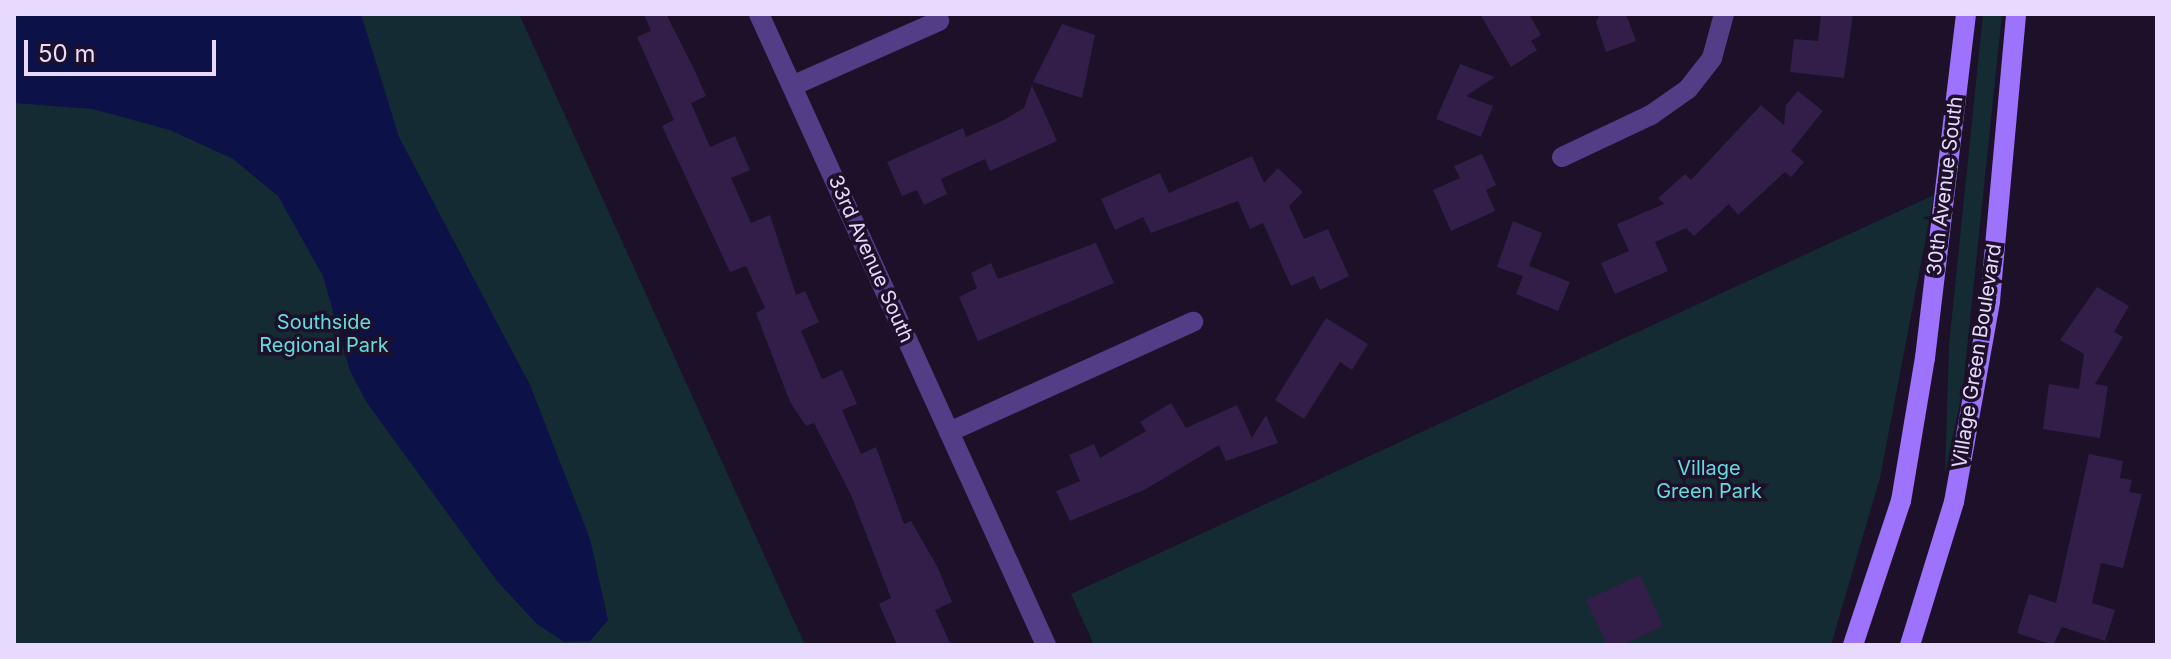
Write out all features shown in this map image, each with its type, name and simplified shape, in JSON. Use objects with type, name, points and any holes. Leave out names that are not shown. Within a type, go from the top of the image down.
[{"type":"street","name":"33rd Avenue South","points":[[759,14],[1046,645]]},
{"type":"street","points":[[1562,157],[1651,115],[1688,89],[1712,58],[1724,14]]},
{"type":"street","name":"30th Avenue South","points":[[1853,645],[1901,501],[1925,358],[1966,14]]},
{"type":"street","name":"Village Green Boulevard","points":[[1910,645],[1954,502],[1990,301],[2016,14]]},
{"type":"street","points":[[792,86],[939,21]]},
{"type":"street","points":[[949,432],[1193,322]]},
{"type":"green space","name":"Southside Regional Park","points":[[14,14],[519,14],[805,645],[14,645]]},
{"type":"green space","points":[[1983,14],[2002,14],[1963,387],[1945,474],[1949,345]]},
{"type":"green space","name":"Village Green Park","points":[[1934,195],[1880,478],[1831,645],[1094,645],[1071,594]]},
{"type":"shaded area","points":[[14,14],[361,14],[399,137],[530,385],[590,539],[608,620],[590,641],[564,642],[537,624],[497,581],[367,403],[350,371],[323,276],[278,196],[233,159],[170,130],[93,109],[14,103]]},
{"type":"building","points":[[644,14],[666,14],[694,69],[706,96],[691,103],[710,147],[735,136],[750,170],[731,178],[751,223],[770,215],[796,295],[805,291],[819,322],[801,331],[822,379],[842,370],[857,404],[842,410],[861,454],[876,447],[904,524],[911,521],[938,568],[952,602],[935,610],[951,645],[897,645],[879,604],[891,598],[851,495],[814,423],[806,426],[790,402],[756,313],[765,308],[746,266],[730,272],[662,126],[674,120],[637,37],[651,31]]},
{"type":"building","points":[[1480,14],[1529,14],[1541,35],[1531,41],[1537,50],[1511,67]]},
{"type":"building","points":[[1600,14],[1626,14],[1636,41],[1606,52],[1596,22]]},
{"type":"building","points":[[1821,14],[1853,14],[1844,78],[1790,72],[1794,39],[1818,41]]},
{"type":"building","points":[[1062,24],[1095,35],[1082,98],[1033,82]]},
{"type":"building","points":[[1460,64],[1495,77],[1466,96],[1493,106],[1481,137],[1436,119]]},
{"type":"building","points":[[1032,85],[1057,141],[990,171],[985,159],[941,179],[947,194],[924,205],[917,190],[902,196],[887,162],[963,128],[966,137],[1004,120],[1024,108]]},
{"type":"building","points":[[1798,91],[1823,111],[1791,151],[1804,162],[1791,177],[1785,172],[1738,215],[1729,204],[1694,236],[1686,228],[1655,242],[1668,271],[1615,294],[1601,263],[1629,251],[1617,224],[1664,204],[1658,198],[1685,174],[1691,180],[1761,105],[1784,125],[1786,105]]},
{"type":"building","points":[[1482,154],[1496,185],[1486,190],[1495,211],[1451,231],[1433,190],[1460,178],[1454,166]]},
{"type":"building","points":[[1252,156],[1264,183],[1278,168],[1303,192],[1289,206],[1304,239],[1328,229],[1349,276],[1320,290],[1314,276],[1291,286],[1263,223],[1250,229],[1238,201],[1151,233],[1143,217],[1115,230],[1101,199],[1160,173],[1169,193]]},
{"type":"building","points":[[1513,221],[1542,233],[1529,266],[1570,282],[1558,311],[1516,294],[1523,276],[1497,267]]},
{"type":"building","points":[[1096,243],[1114,283],[978,341],[959,297],[977,288],[971,273],[991,263],[998,279]]},
{"type":"building","points":[[2097,287],[2129,306],[2114,332],[2123,337],[2095,384],[2108,386],[2100,438],[2043,429],[2049,384],[2079,389],[2084,354],[2060,340]]},
{"type":"building","points":[[1326,318],[1368,344],[1352,370],[1340,362],[1304,419],[1275,400]]},
{"type":"building","points":[[1171,403],[1186,428],[1237,405],[1252,438],[1266,415],[1278,443],[1226,461],[1219,445],[1146,489],[1070,521],[1056,491],[1080,481],[1069,455],[1094,444],[1100,458],[1146,431],[1140,422]]},
{"type":"building","points":[[2089,454],[2123,461],[2120,478],[2132,480],[2129,492],[2142,494],[2123,568],[2101,563],[2092,603],[2115,610],[2105,641],[2062,627],[2053,645],[2017,633],[2029,594],[2056,603]]},
{"type":"building","points":[[1640,575],[1663,626],[1623,645],[1607,645],[1586,600]]}]
